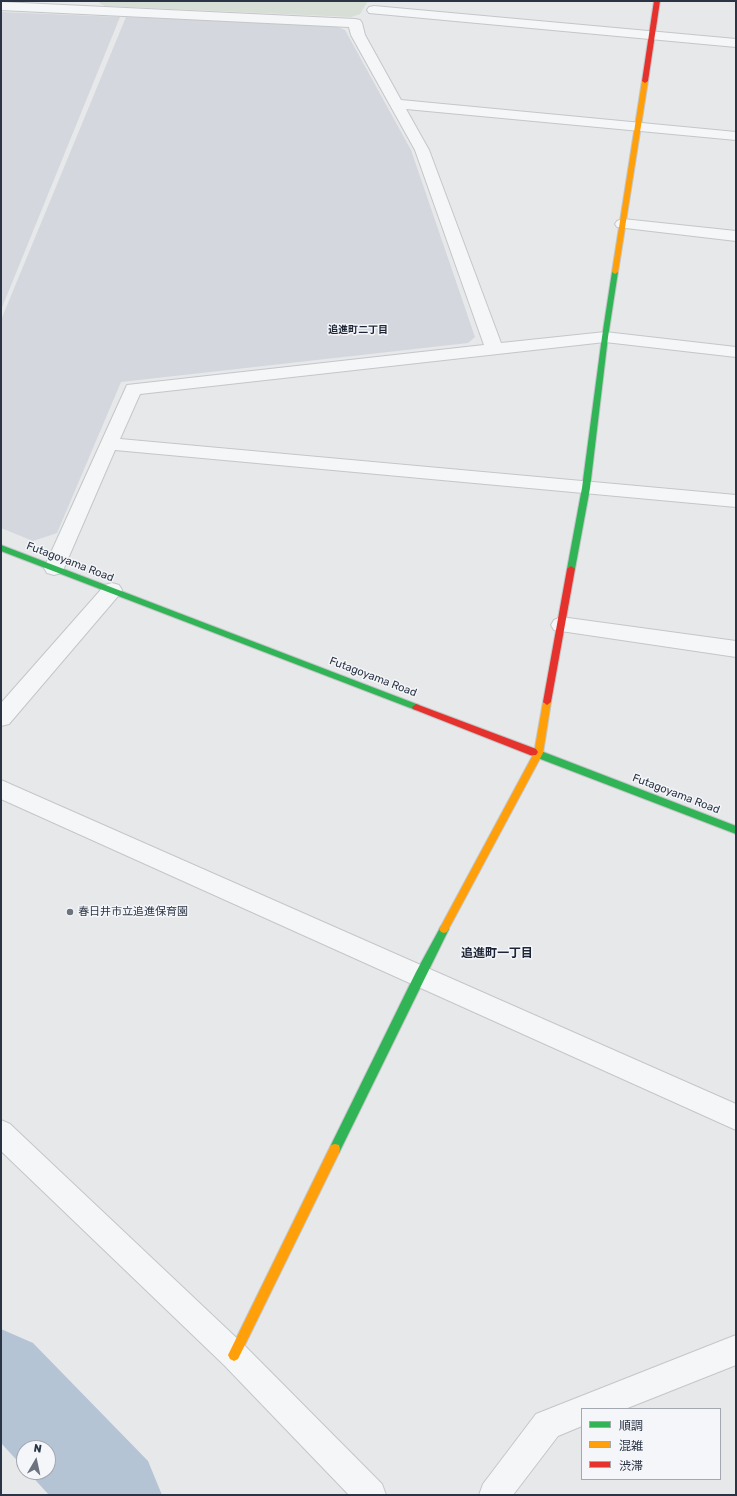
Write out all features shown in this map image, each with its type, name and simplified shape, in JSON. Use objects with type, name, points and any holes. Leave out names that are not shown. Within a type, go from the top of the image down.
[{"type":"street","points":[[234,1355],[420,975],[538,753],[586,488],[605,337],[657,1]]},
{"type":"street","points":[[1,6],[84,6],[355,23],[377,5],[736,43]]},
{"type":"street","points":[[355,23],[358,35],[398,104],[422,150],[494,348]]},
{"type":"street","points":[[398,104],[736,136]]},
{"type":"street","points":[[623,224],[736,236]]},
{"type":"street","points":[[54,568],[133,389],[494,348],[605,337],[736,352]]},
{"type":"street","points":[[110,444],[736,501]]},
{"type":"street","name":"Futagoyama Road","points":[[1,548],[736,830]]},
{"type":"street","points":[[1,718],[112,590]]},
{"type":"street","points":[[561,625],[736,649]]},
{"type":"street","points":[[1,789],[736,1116]]},
{"type":"street","points":[[1,1133],[234,1355],[371,1495]]},
{"type":"street","points":[[591,1408],[736,1350]]},
{"type":"street","points":[[494,1495],[547,1425],[581,1411]]},
{"type":"shaded area","points":[[100,1],[368,1],[360,14],[351,17],[105,6],[99,3]]},
{"type":"shaded area","points":[[1,12],[120,17],[1,310]]},
{"type":"shaded area","points":[[126,17],[335,26],[345,30],[411,150],[475,337],[468,343],[121,382],[57,533],[33,541],[1,528],[1,320]]},
{"type":"waterway","points":[[1,1375],[114,1495]]},
{"type":"traffic: fast","points":[[571,569],[586,488],[605,337],[615,272]]},
{"type":"traffic: fast","points":[[1,548],[416,707]]},
{"type":"traffic: fast","points":[[533,752],[736,830]]},
{"type":"traffic: fast","points":[[335,1149],[444,929]]},
{"type":"traffic: slow","points":[[615,272],[645,81]]},
{"type":"traffic: slow","points":[[444,929],[538,753],[547,702]]},
{"type":"traffic: slow","points":[[234,1355],[335,1149]]},
{"type":"traffic: jam","points":[[645,81],[657,1]]},
{"type":"traffic: jam","points":[[547,702],[571,569]]},
{"type":"traffic: jam","points":[[416,707],[533,752]]},
{"type":"place","name":"春日井市立追進保育園","points":[[70,912]]},
{"type":"district","name":"追進町二丁目","points":[[358,330]]},
{"type":"district","name":"追進町一丁目","points":[[497,954]]}]
